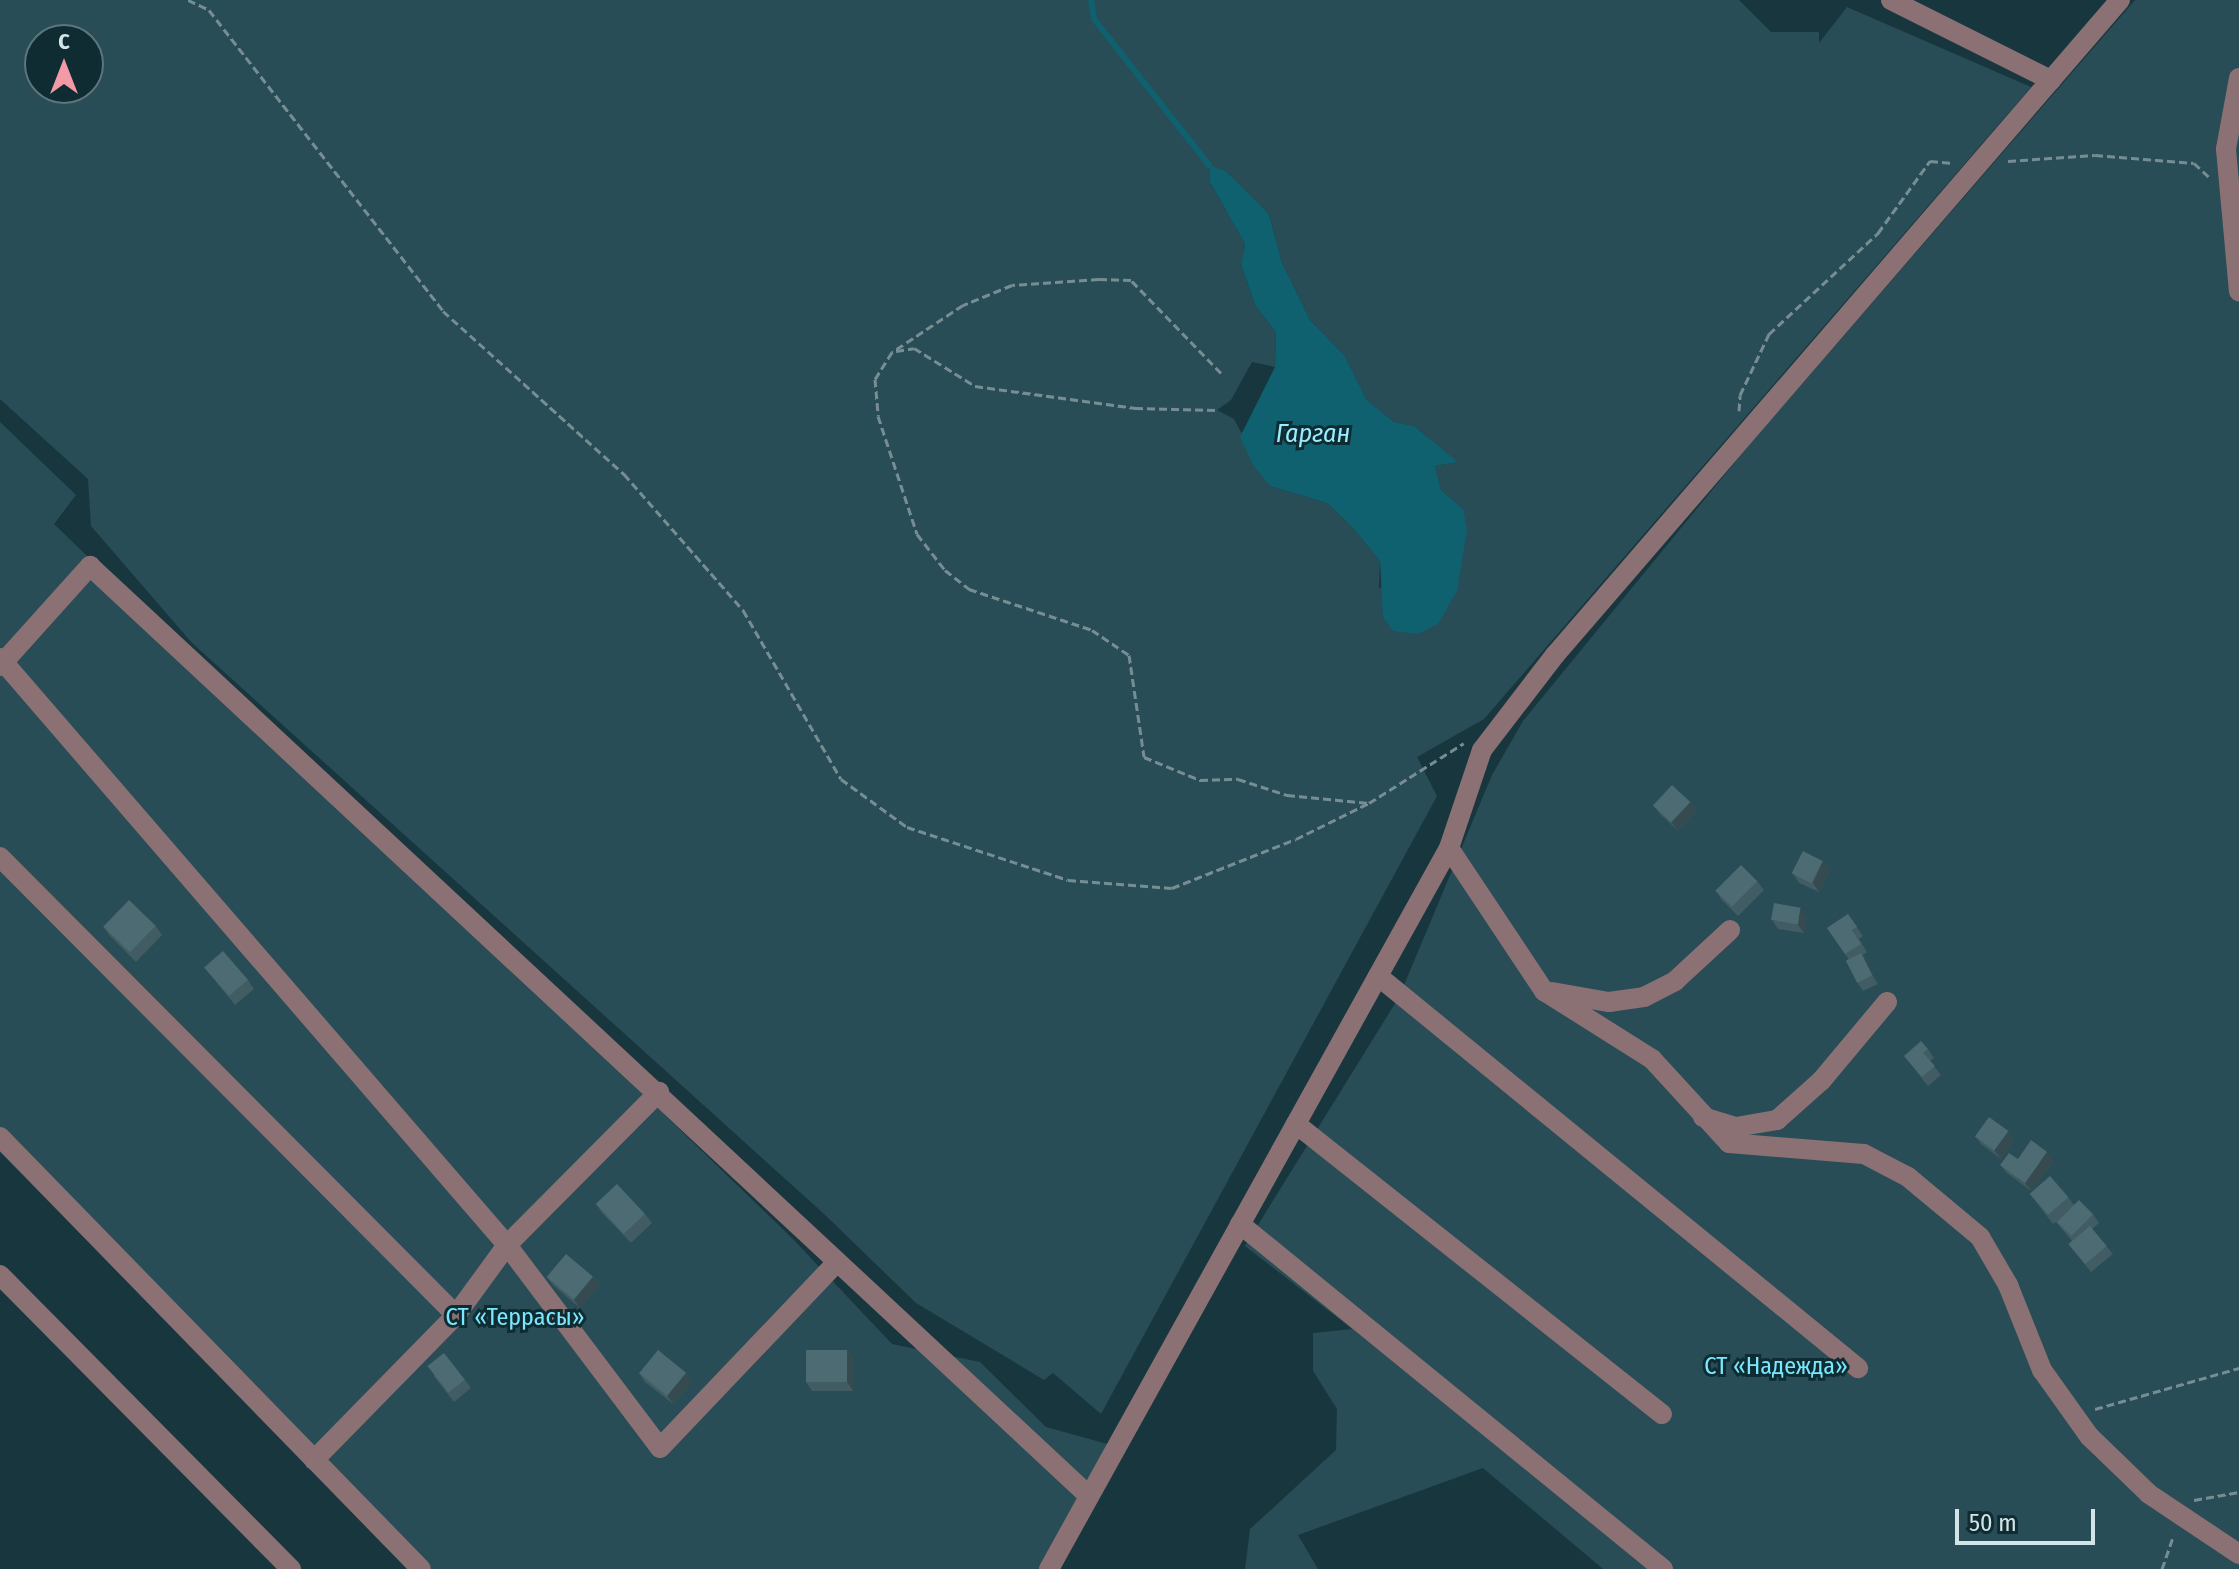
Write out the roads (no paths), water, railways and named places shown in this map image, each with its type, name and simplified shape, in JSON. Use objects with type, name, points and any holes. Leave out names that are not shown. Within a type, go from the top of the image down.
[{"type":"street","points":[[1891,0],[2051,80]]},
{"type":"street","points":[[1049,1569],[1449,848],[1482,750],[1555,655],[2120,0]]},
{"type":"street","points":[[2239,78],[2226,149],[2239,291]]},
{"type":"street","points":[[837,1262],[660,1448],[507,1245],[1,662],[90,566],[659,1092],[1089,1496]]},
{"type":"street","points":[[1449,848],[1544,991],[1652,1059],[1699,1116],[1729,1143],[1864,1154],[1908,1177],[1980,1237],[2008,1285],[2042,1370],[2089,1436],[2163,1503],[2239,1554]]},
{"type":"street","points":[[0,857],[456,1315]]},
{"type":"street","points":[[1544,991],[1609,1002],[1644,997],[1675,981],[1730,930]]},
{"type":"street","points":[[1378,976],[1858,1368]]},
{"type":"street","points":[[1699,1116],[1736,1127],[1777,1120],[1821,1081],[1887,1002]]},
{"type":"street","points":[[314,1460],[456,1315],[507,1245],[659,1092]]},
{"type":"street","points":[[1296,1124],[1662,1414]]},
{"type":"street","points":[[0,1137],[421,1569]]},
{"type":"street","points":[[1240,1224],[1663,1569]]},
{"type":"street","points":[[0,1275],[291,1569]]},
{"type":"water","name":"Гарган","points":[[1209,165],[1226,171],[1269,214],[1282,263],[1310,320],[1345,356],[1367,400],[1394,422],[1414,426],[1458,462],[1435,466],[1441,490],[1463,509],[1467,529],[1457,591],[1438,624],[1418,634],[1393,631],[1383,617],[1380,561],[1353,528],[1327,503],[1270,486],[1253,465],[1240,437],[1275,367],[1276,332],[1255,305],[1241,264],[1245,244],[1210,182]]},
{"type":"waterway","points":[[1091,0],[1094,19],[1209,165]]},
{"type":"park label","name":"СТ «Террасы»","points":[[515,1318]]},
{"type":"park label","name":"СТ «Надежда»","points":[[1776,1367]]}]
